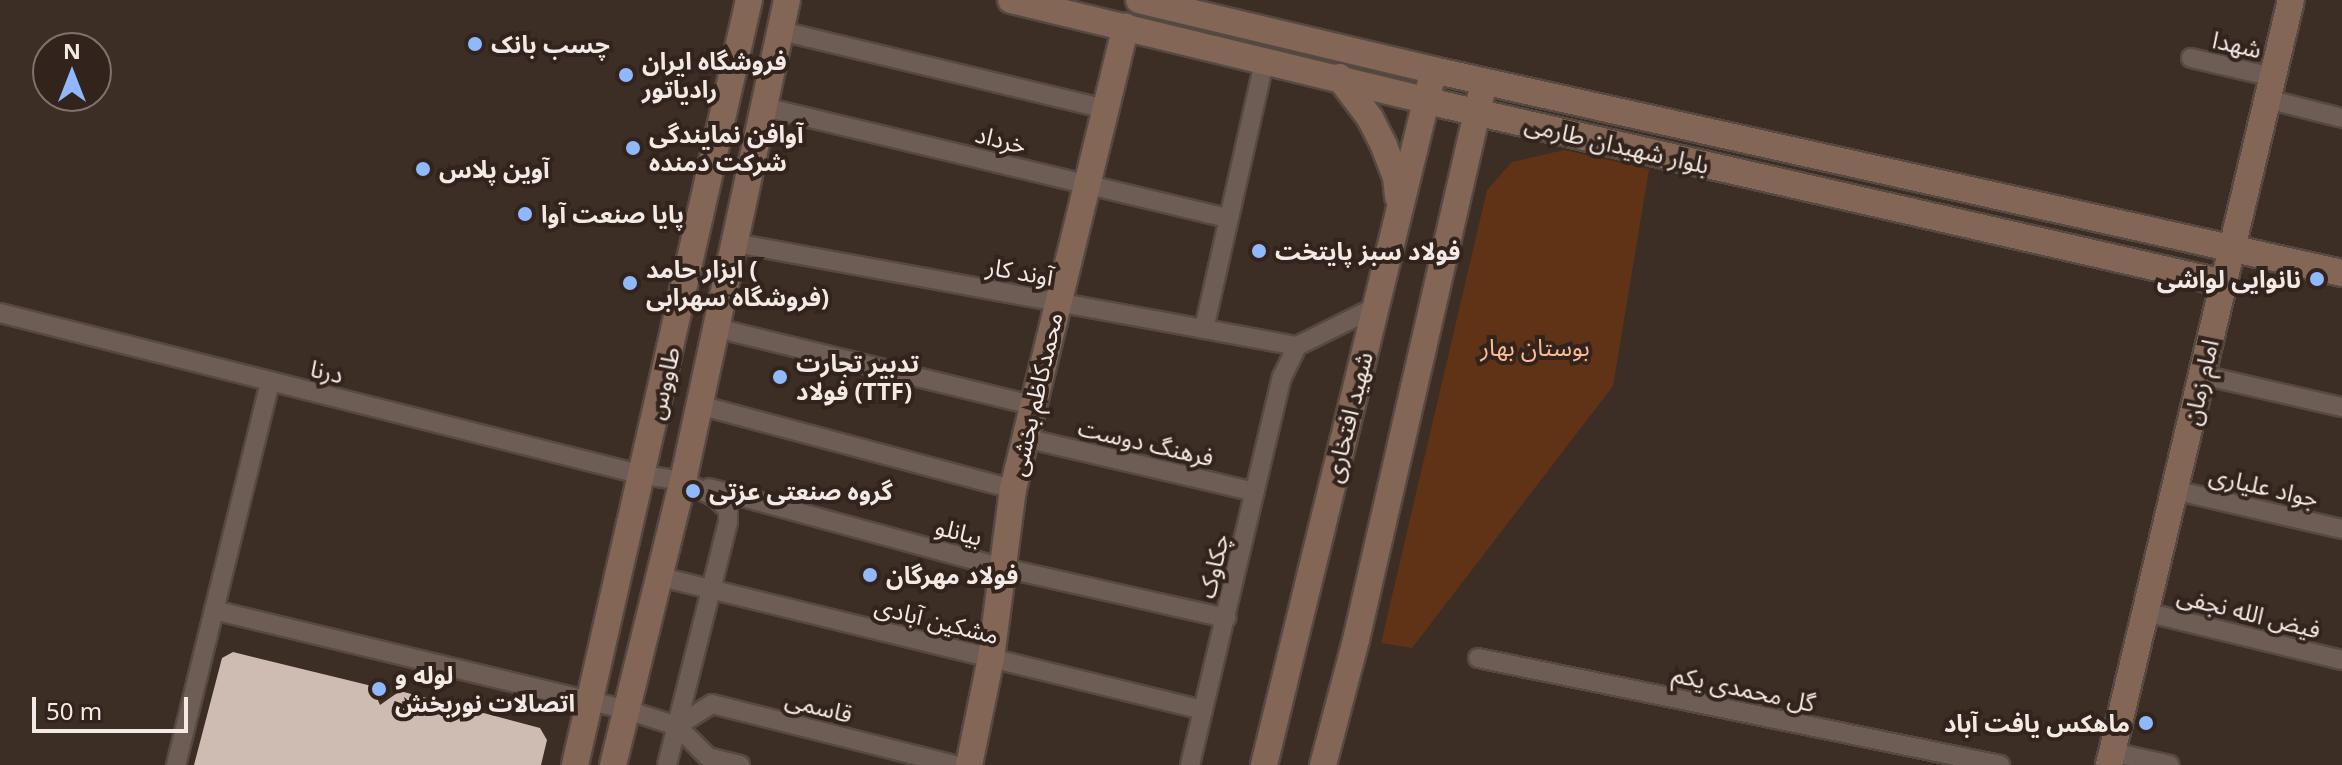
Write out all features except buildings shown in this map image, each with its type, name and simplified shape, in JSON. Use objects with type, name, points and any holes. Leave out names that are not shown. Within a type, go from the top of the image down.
[{"type":"main road","name":"طاووس","points":[[575,765],[749,0]]},
{"type":"main road","name":"طاووس","points":[[613,765],[683,481],[787,0]]},
{"type":"main road","name":"بلوار شهیدان طارمی","points":[[1011,0],[1264,62],[1339,77],[1427,101],[2224,283]]},
{"type":"main road","name":"بلوار شهیدان طارمی","points":[[1139,0],[1485,82],[2342,273]]},
{"type":"main road","name":"امام زمان","points":[[2111,758],[2291,0]]},
{"type":"main road","name":"محمدکاظم بخشی","points":[[969,765],[991,658],[1013,489],[1126,27]]},
{"type":"main road","name":"شهید افتخاری","points":[[1264,765],[1433,70]]},
{"type":"main road","points":[[1339,77],[1370,118],[1384,146],[1396,177],[1399,205]]},
{"type":"main road","points":[[1323,765],[1356,640],[1485,82]]},
{"type":"street","points":[[781,31],[1106,109]]},
{"type":"street","name":"شهدا","points":[[2191,58],[2342,118]]},
{"type":"street","points":[[1204,329],[1264,62]]},
{"type":"street","name":"خرداد","points":[[764,107],[1227,218]]},
{"type":"street","name":"آوند کار","points":[[735,243],[1297,346]]},
{"type":"street","points":[[1297,346],[1374,308]]},
{"type":"street","name":"درنا","points":[[0,313],[643,475],[683,481]]},
{"type":"street","points":[[716,328],[1033,405]]},
{"type":"street","name":"چکاوک","points":[[1190,765],[1282,377],[1297,346]]},
{"type":"street","points":[[2202,375],[2342,407]]},
{"type":"street","points":[[176,765],[270,382]]},
{"type":"street","points":[[699,405],[1013,489]]},
{"type":"street","name":"فرهنگ دوست","points":[[1025,438],[1255,492]]},
{"type":"street","points":[[667,765],[712,590],[728,510],[716,498],[683,481]]},
{"type":"street","name":"بیانلو","points":[[683,481],[1004,568],[1226,618]]},
{"type":"street","name":"جواد علیاری","points":[[2174,490],[2342,529]]},
{"type":"street","name":"مشکین آبادی","points":[[661,577],[1203,710]]},
{"type":"street","points":[[214,610],[627,710],[677,726],[708,757],[740,765]]},
{"type":"street","name":"فیض الله نجفی","points":[[2145,612],[2342,660]]},
{"type":"street","name":"گل محمدی یکم","points":[[1478,658],[2000,765]]},
{"type":"street","name":"قاسمی","points":[[677,726],[712,704],[955,765]]},
{"type":"street","points":[[2111,758],[2170,765]]},
{"type":"green space","name":"بوستان بهار","points":[[1564,150],[1649,169],[1613,386],[1412,648],[1381,643],[1487,190],[1512,162]]},
{"type":"place","name":"چسب بانک","points":[[475,44]]},
{"type":"place","name":"فروشگاه ایران رادیاتور","points":[[626,75]]},
{"type":"place","name":"آوافن نمایندگی شرکت دمنده","points":[[633,148]]},
{"type":"place","name":"آوین پلاس","points":[[423,169]]},
{"type":"place","name":"پایا صنعت آوا","points":[[525,214]]},
{"type":"place","name":"فولاد سبز پایتخت","points":[[1259,251]]},
{"type":"place","name":"نانوایی لواشی","points":[[2317,279]]},
{"type":"place","name":"ابزار حامد ( فروشگاه سهرابی)","points":[[630,283]]},
{"type":"place","name":"تدبیر تجارت فولاد (TTF)","points":[[780,377]]},
{"type":"place","name":"گروه صنعتی عزتی","points":[[693,491]]},
{"type":"place","name":"فولاد مهرگان","points":[[870,575]]},
{"type":"place","name":"لوله و اتصالات نوربخش","points":[[379,689]]},
{"type":"place","name":"ماهکس یافت آباد","points":[[2146,723]]}]
